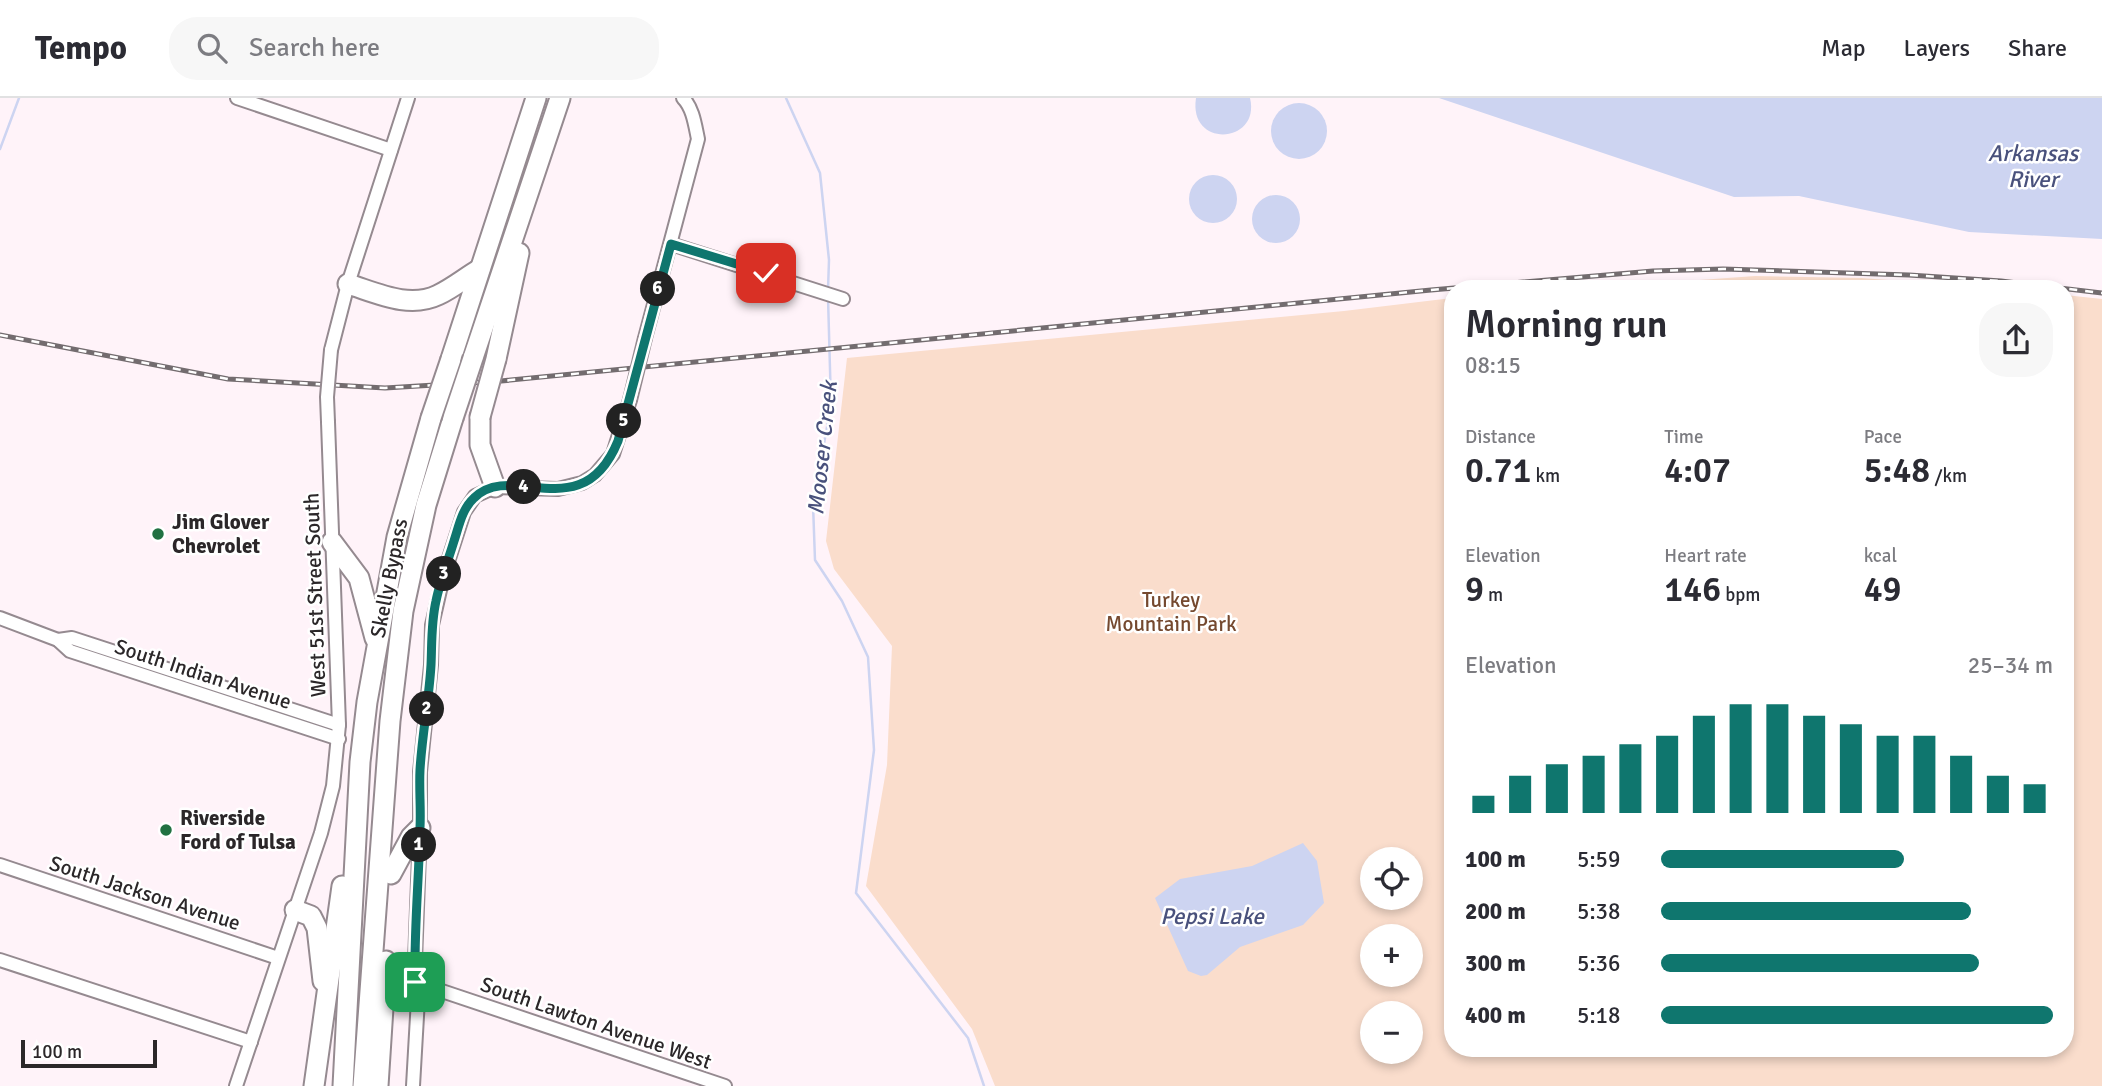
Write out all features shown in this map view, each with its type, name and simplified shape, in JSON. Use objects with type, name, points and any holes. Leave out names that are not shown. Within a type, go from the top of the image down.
[{"type":"highway","name":"Skelly Bypass","points":[[343,1086],[360,762],[367,702],[397,537],[431,418],[536,98]]},
{"type":"highway","name":"Skelly Bypass","points":[[363,1086],[390,720],[403,611],[413,557],[429,492],[560,98]]},
{"type":"highway","points":[[495,487],[480,445],[480,417],[496,359],[542,150]]},
{"type":"highway","points":[[348,284],[397,299],[426,299],[438,295],[480,269]]},
{"type":"highway","points":[[332,542],[359,578],[377,646]]},
{"type":"highway","points":[[378,1086],[391,874],[390,720]]},
{"type":"highway","points":[[314,1086],[360,762]]},
{"type":"highway","points":[[391,874],[411,837],[420,828]]},
{"type":"highway","points":[[295,910],[311,916],[317,928],[326,1009]]},
{"type":"street","points":[[237,98],[391,150]]},
{"type":"street","name":"West 51st Street South","points":[[236,1086],[333,786],[339,724],[327,397],[331,350],[348,284],[408,98]]},
{"type":"street","points":[[413,1086],[418,999],[415,982],[420,772],[436,601],[464,512],[475,496],[495,487],[558,489],[582,483],[595,475],[612,454],[630,400],[698,139],[694,119],[687,101],[683,98]]},
{"type":"street","points":[[671,244],[843,299]]},
{"type":"street","name":"South Indian Avenue","points":[[0,618],[58,640],[72,638],[241,699],[338,739]]},
{"type":"street","name":"South Indian Avenue","points":[[241,699],[339,724]]},
{"type":"street","name":"South Jackson Avenue","points":[[0,866],[278,958]]},
{"type":"street","points":[[0,960],[251,1042]]},
{"type":"street","name":"South Lawton Avenue West","points":[[415,982],[725,1086]]},
{"type":"green space","points":[[1755,276],[1888,280],[1700,280]]},
{"type":"green space","name":"Turkey Mountain Park","points":[[2074,296],[2102,299],[2102,1086],[995,1086],[972,1029],[866,886],[887,765],[892,646],[834,569],[826,541],[847,358],[1344,311],[1444,299],[1444,1057],[2074,1057]]},
{"type":"water","points":[[1196,98],[1250,98],[1251,113],[1245,125],[1236,132],[1212,133],[1196,115]]},
{"type":"water","name":"Arkansas River","points":[[1439,98],[2102,98],[2102,239],[1969,232],[1799,196],[1734,197]]},
{"type":"water","points":[[1293,103],[1305,103],[1315,107],[1323,115],[1327,131],[1323,147],[1315,155],[1305,159],[1293,159],[1283,155],[1275,147],[1271,137],[1271,125],[1275,115],[1283,107]]},
{"type":"water","points":[[1213,175],[1230,182],[1237,199],[1230,216],[1213,223],[1196,216],[1189,199],[1196,182]]},
{"type":"water","points":[[1276,195],[1293,202],[1300,219],[1293,236],[1276,243],[1259,236],[1252,219],[1259,202]]},
{"type":"water","name":"Pepsi Lake","points":[[1303,843],[1317,861],[1324,903],[1303,925],[1240,947],[1207,975],[1201,976],[1188,971],[1155,898],[1180,879],[1252,866]]},
{"type":"waterway","points":[[0,149],[19,98]]},
{"type":"waterway","name":"Mooser Creek","points":[[786,98],[820,173],[829,260],[828,290]]},
{"type":"waterway","name":"Mooser Creek","points":[[828,297],[831,405],[813,504],[815,560],[842,601],[868,657],[874,750],[856,893],[968,1038],[984,1086]]},
{"type":"railway","points":[[1548,280],[1653,271],[1723,269],[1986,280]]},
{"type":"railway","points":[[0,335],[228,379],[385,388],[501,381],[1444,289]]},
{"type":"railway","points":[[2074,290],[2102,293]]},
{"type":"place","name":"Jim Glover Chevrolet","points":[[158,534]]},
{"type":"place","name":"Riverside Ford of Tulsa","points":[[166,830]]},
{"type":"route","points":[[415,982],[420,772],[431,665],[432,625],[436,601],[464,512],[475,496],[485,490],[503,486],[543,489],[571,487],[595,475],[605,466],[618,441],[671,244],[766,273]]}]
